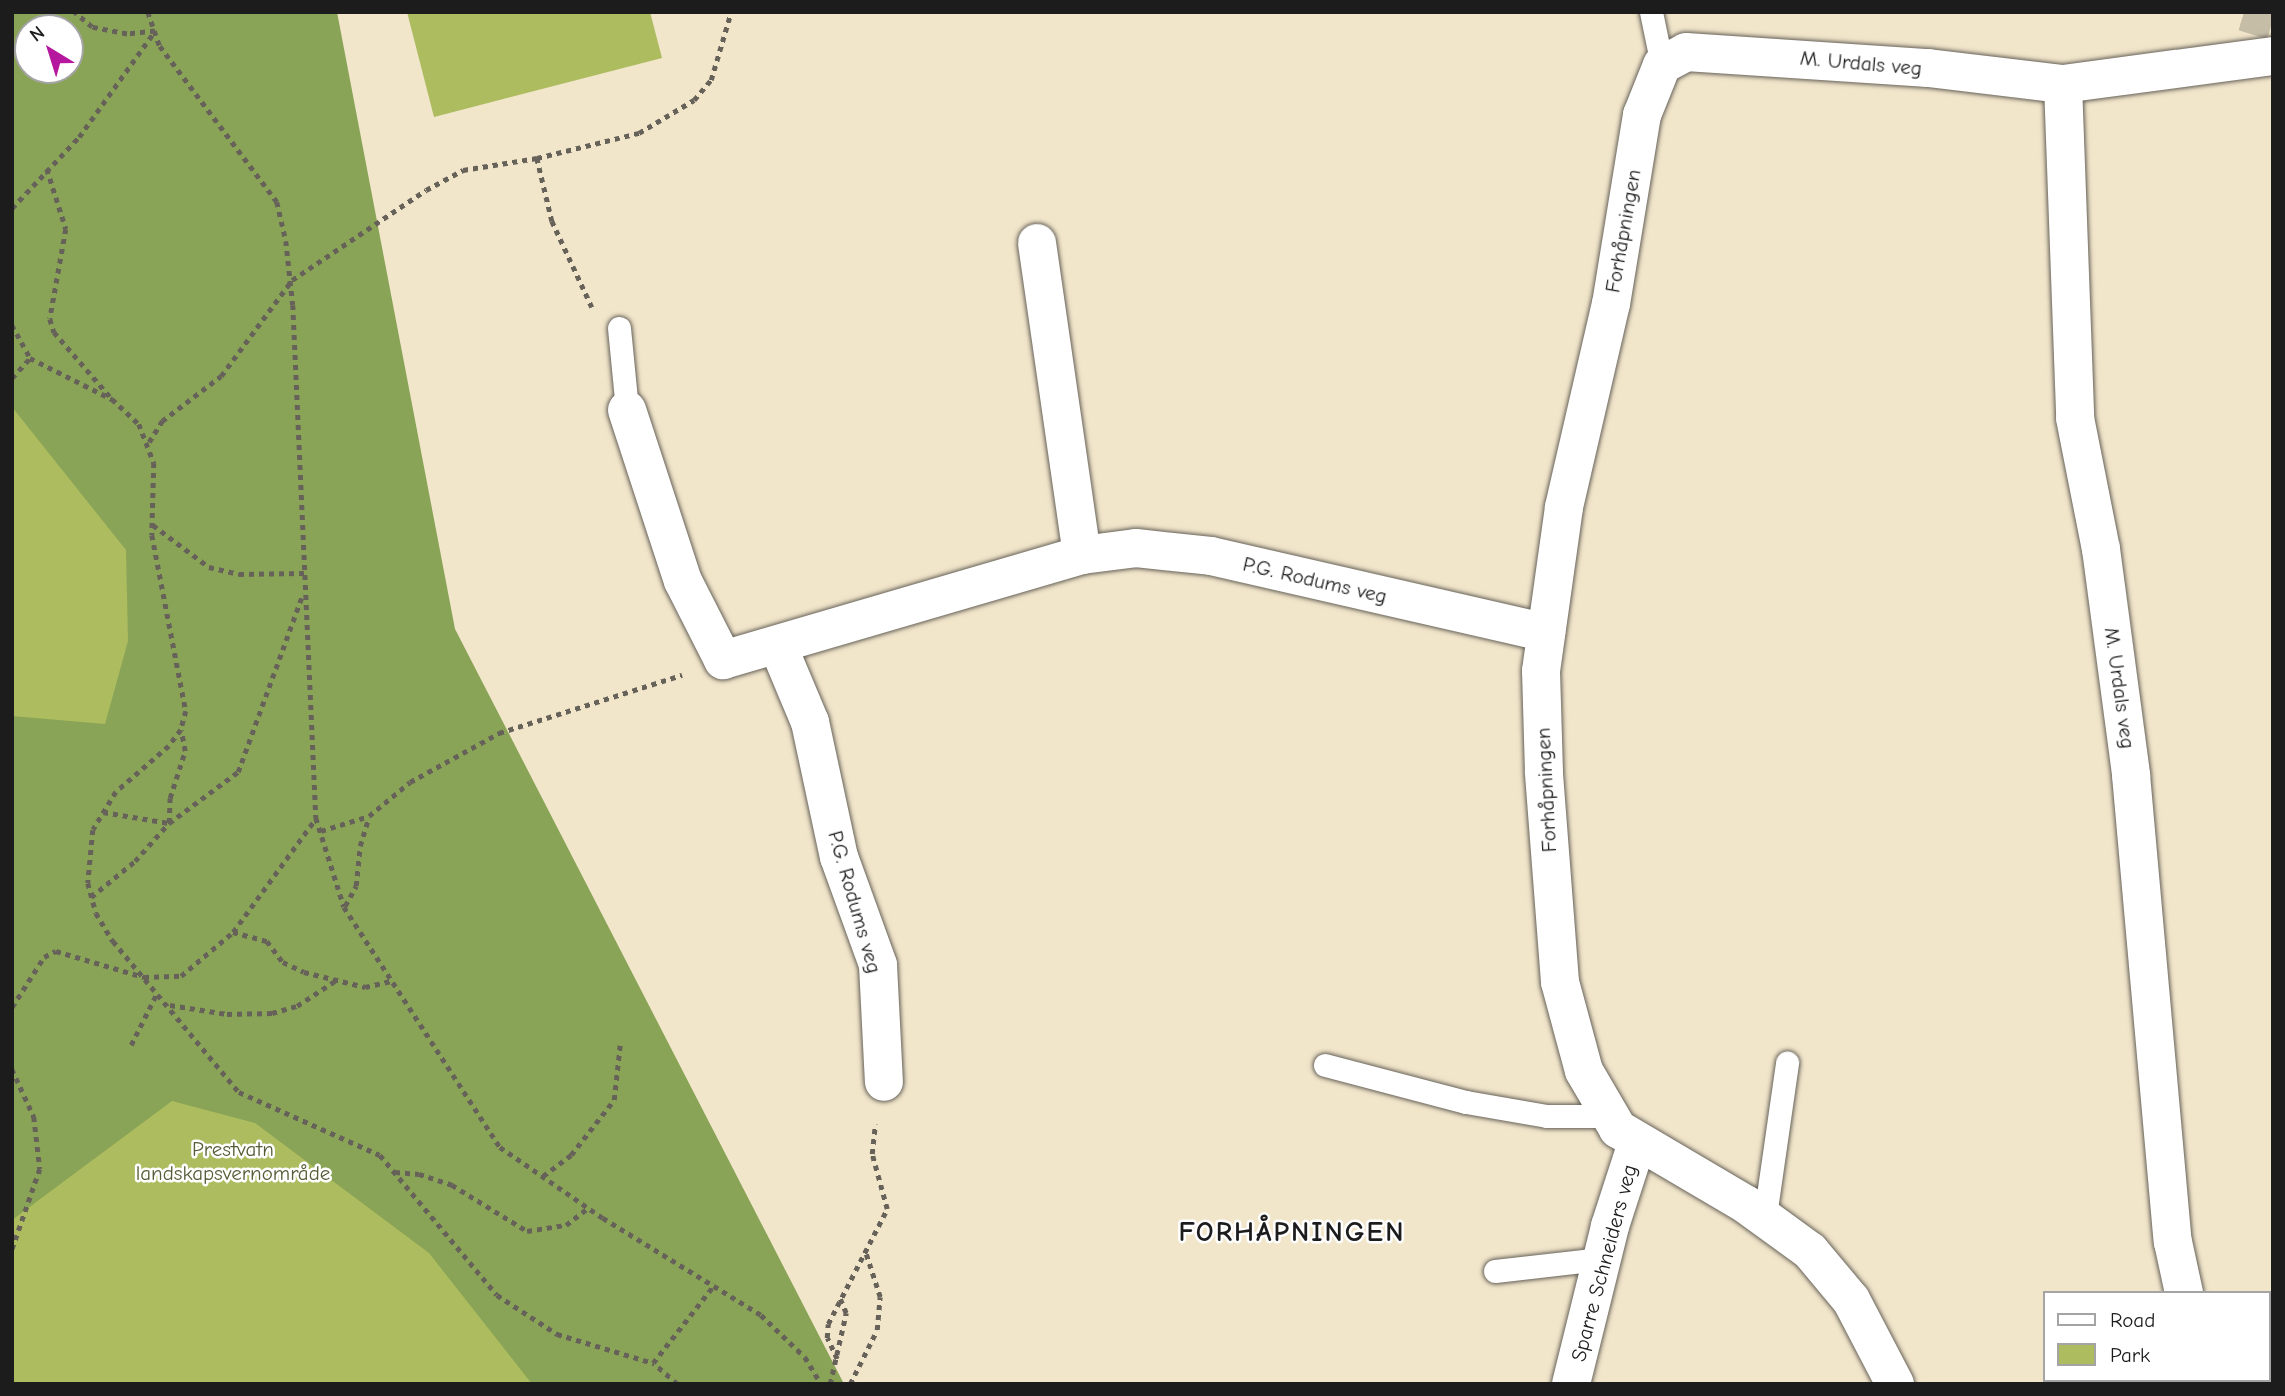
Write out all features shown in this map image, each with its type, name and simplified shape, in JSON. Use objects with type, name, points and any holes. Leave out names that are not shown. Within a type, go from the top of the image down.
[{"type":"street","name":"M. Urdals veg","points":[[1662,65],[1671,56],[1702,50],[2063,84],[2273,56]]},
{"type":"street","name":"Forhåpningen","points":[[1662,65],[1642,115],[1611,304],[1563,507],[1541,671],[1544,772],[1560,982],[1584,1071],[1607,1116],[1637,1143],[1765,1216],[1830,1271],[1895,1384]]},
{"type":"street","name":"M. Urdals veg","points":[[2063,84],[2076,418],[2101,549],[2132,775],[2173,1242],[2184,1291]]},
{"type":"street","points":[[1037,243],[1082,555]]},
{"type":"street","points":[[627,410],[682,581],[723,660]]},
{"type":"street","name":"P.G. Rodums veg","points":[[723,660],[1082,555],[1136,548],[1211,556],[1546,633]]},
{"type":"street","name":"P.G. Rodums veg","points":[[778,646],[810,722],[839,857],[878,965],[884,1082]]},
{"type":"street","name":"Sparre Schneiders veg","points":[[1571,1384],[1601,1259],[1637,1143]]},
{"type":"lane","points":[[1651,12],[1662,65]]},
{"type":"lane","points":[[619,328],[627,410]]},
{"type":"lane","points":[[1765,1216],[1787,1063]]},
{"type":"lane","points":[[1325,1065],[1466,1102],[1547,1116],[1607,1116]]},
{"type":"lane","points":[[1495,1270],[1601,1259]]},
{"type":"path","points":[[74,12],[92,27],[127,34],[155,31]]},
{"type":"path","points":[[148,12],[160,46],[276,202],[292,280],[316,818],[344,907],[500,1147],[588,1208],[715,1284],[786,1336],[821,1384]]},
{"type":"path","points":[[149,442],[162,421],[221,376],[292,280],[463,170],[537,158],[639,133],[694,100],[711,80],[731,12]]},
{"type":"path","points":[[12,208],[79,137],[155,31]]},
{"type":"path","points":[[537,158],[563,249],[593,308],[619,328]]},
{"type":"path","points":[[47,168],[66,229],[50,319],[54,332],[111,399],[139,424],[149,442],[154,463],[152,524],[180,666],[186,711],[181,730],[169,746],[116,792],[93,830],[87,863],[91,897],[113,941],[239,1092],[380,1156],[497,1296],[557,1334],[653,1363],[677,1384]]},
{"type":"path","points":[[12,325],[30,358],[111,399]]},
{"type":"path","points":[[12,378],[30,358]]},
{"type":"path","points":[[152,524],[209,567],[239,574],[304,573]]},
{"type":"path","points":[[91,897],[135,861],[169,823],[237,772],[304,588]]},
{"type":"path","points":[[321,831],[369,816],[410,782],[499,733],[723,660]]},
{"type":"path","points":[[169,823],[170,798],[185,751],[181,730]]},
{"type":"path","points":[[103,812],[169,823]]},
{"type":"path","points":[[344,907],[356,886],[360,846],[369,816]]},
{"type":"path","points":[[12,1007],[44,957],[56,951],[144,978],[181,976],[233,932],[316,818]]},
{"type":"path","points":[[233,932],[267,941],[283,962],[304,972],[365,987],[392,981]]},
{"type":"path","points":[[169,1005],[227,1014],[272,1013],[297,1006],[338,979]]},
{"type":"path","points":[[131,1045],[157,993]]},
{"type":"path","points":[[543,1177],[571,1155],[614,1100],[620,1045]]},
{"type":"path","points":[[12,1069],[34,1117],[40,1170],[12,1250]]},
{"type":"path","points":[[837,1359],[827,1338],[840,1298],[866,1254],[887,1209],[872,1154],[884,1082]]},
{"type":"path","points":[[395,1172],[419,1174],[452,1185],[527,1231],[566,1224],[588,1208]]},
{"type":"path","points":[[850,1384],[877,1330],[880,1297],[866,1254]]},
{"type":"path","points":[[653,1363],[715,1284]]},
{"type":"path","points":[[830,1384],[846,1313],[840,1298]]},
{"type":"green space","name":"Prestvatn landskapsvernområde","points":[[12,12],[141,12],[285,335],[812,1384],[12,1384]]},
{"type":"green space","name":"Prestvatn landskapsvernområde","points":[[12,12],[337,12],[455,629],[844,1384],[532,1384],[429,1253],[255,1123],[172,1101],[12,1220],[12,716],[105,724],[128,641],[126,550],[12,407]]},
{"type":"green space","points":[[407,12],[650,12],[662,58],[434,117]]},
{"type":"tunnel","points":[[2244,12],[2273,21]]},
{"type":"district","name":"FORHÅPNINGEN","points":[[1292,1232]]}]
